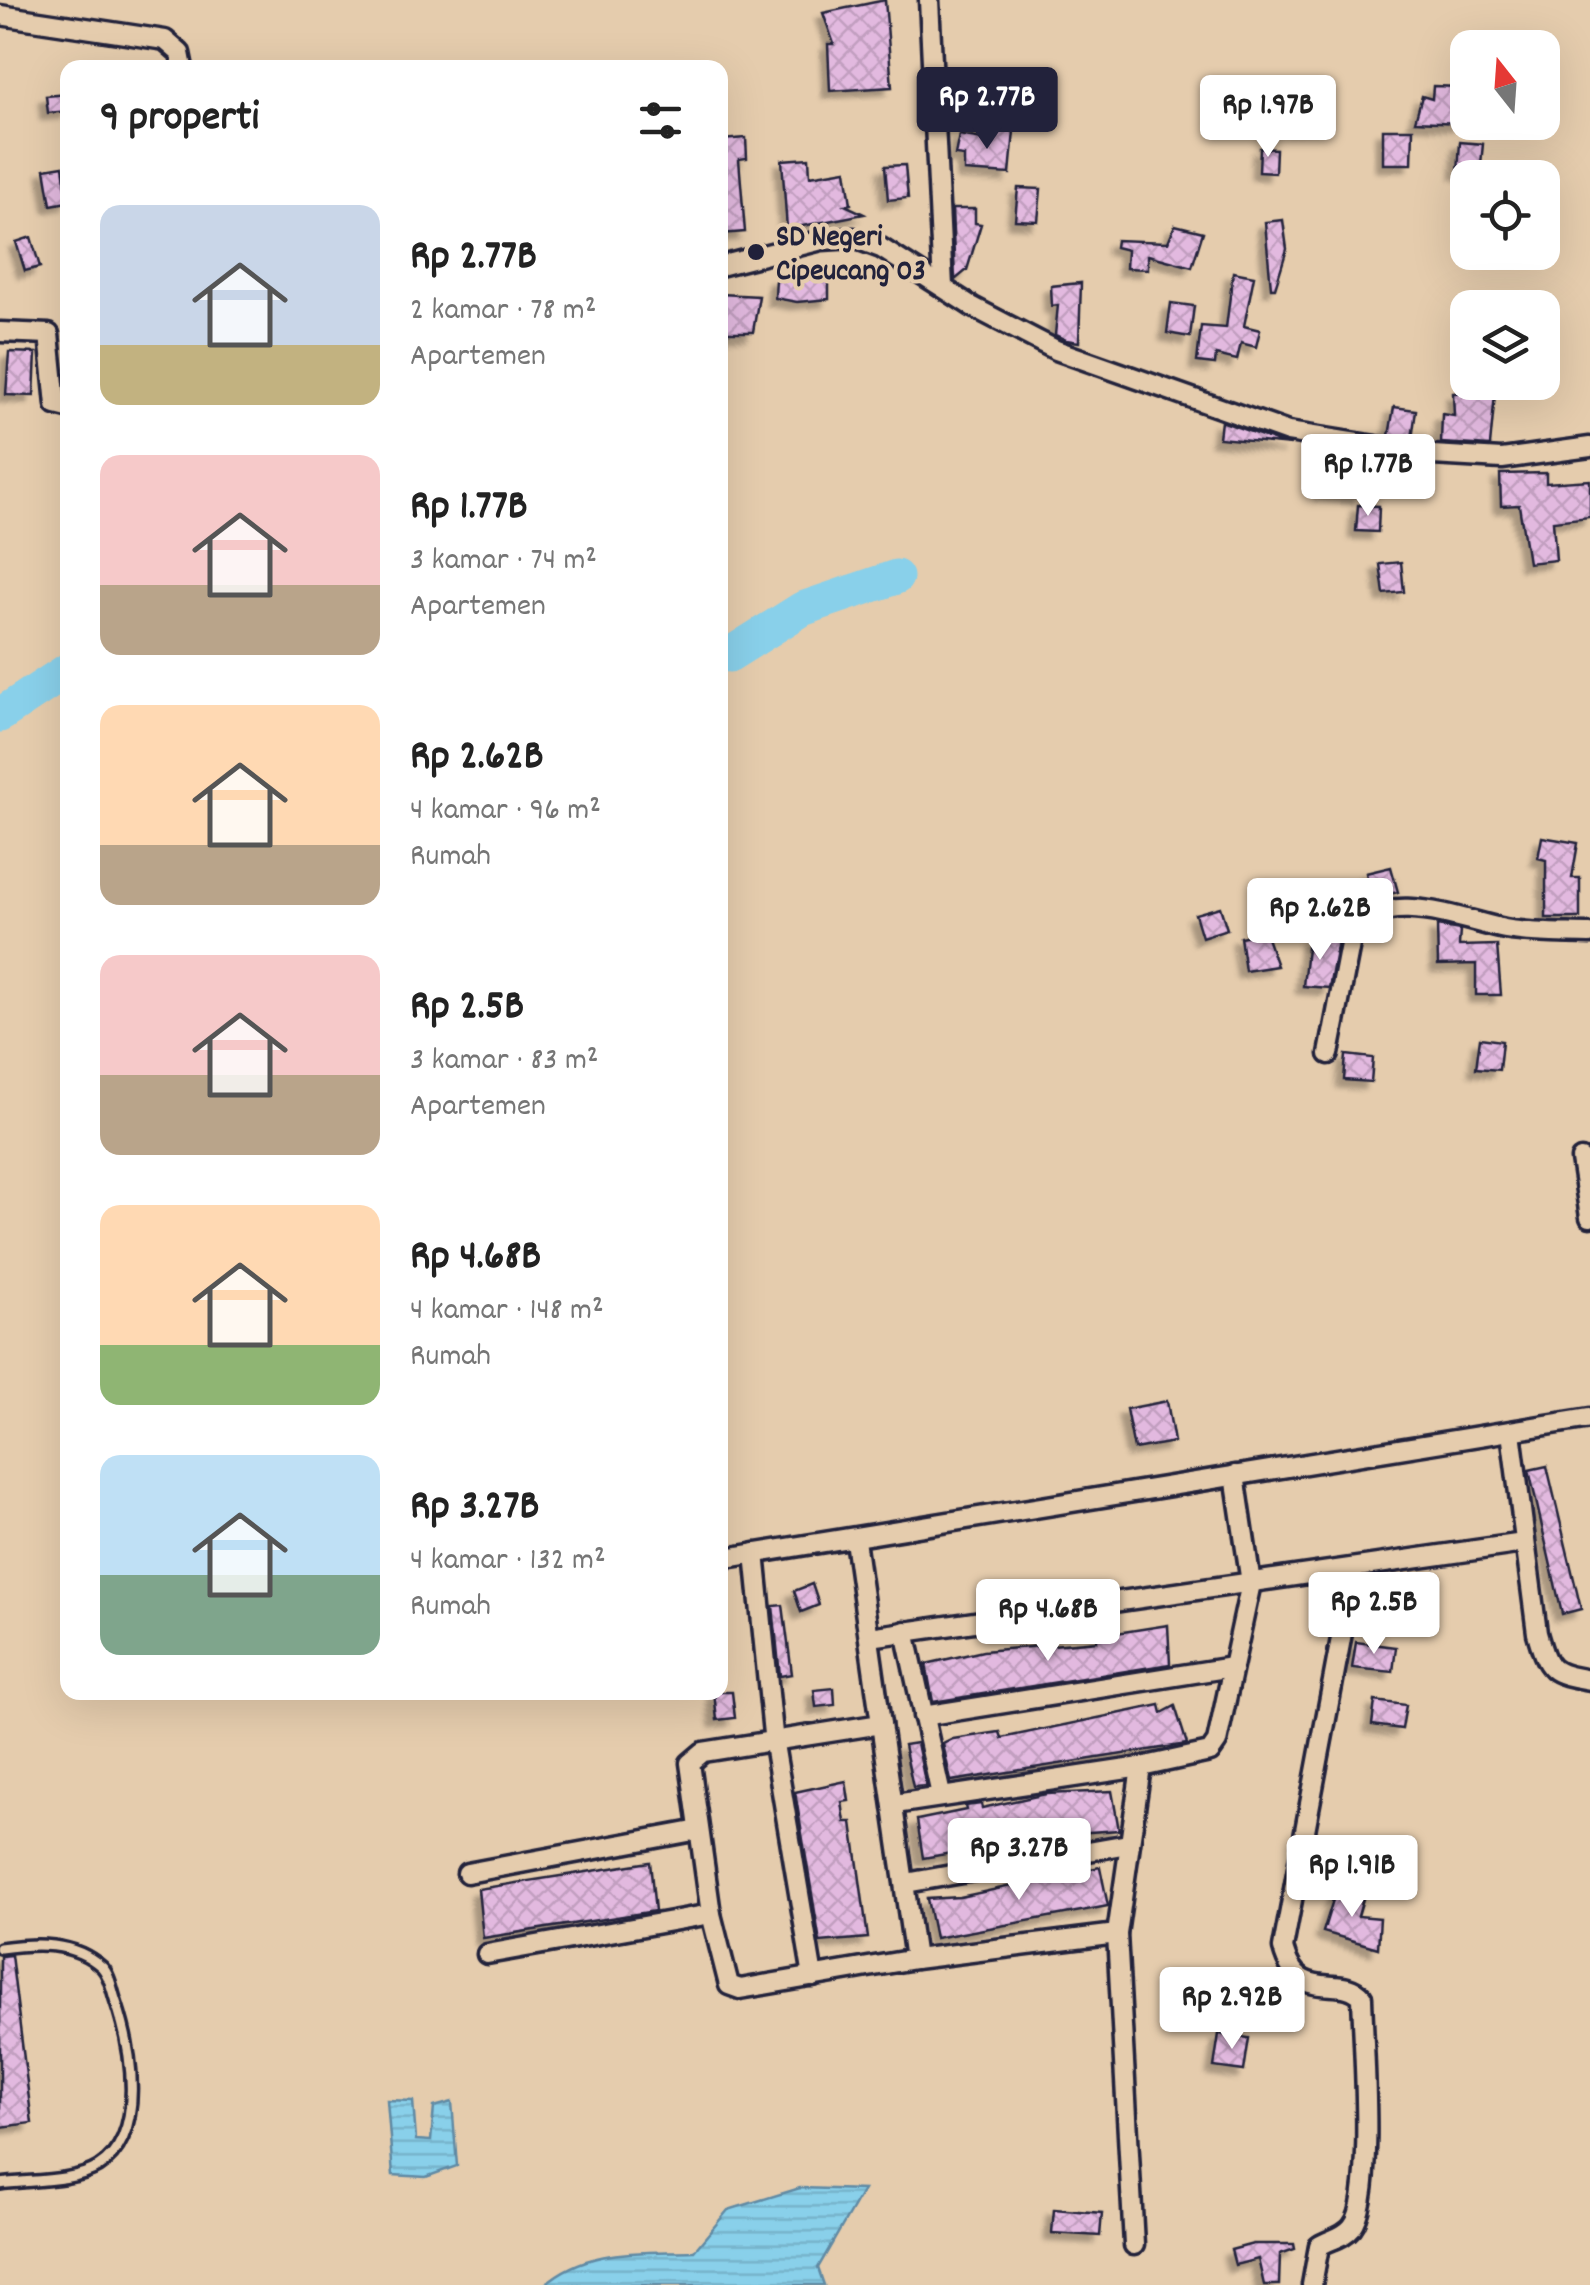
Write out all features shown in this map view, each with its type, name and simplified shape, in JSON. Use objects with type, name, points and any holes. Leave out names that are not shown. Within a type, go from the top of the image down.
[{"type":"street","points":[[929,0],[943,287]]},
{"type":"street","points":[[0,15],[166,40],[180,53],[181,60]]},
{"type":"street","points":[[728,264],[822,240],[854,238],[881,248],[1056,350],[1288,432],[1432,455],[1484,458],[1590,446]]},
{"type":"street","points":[[0,332],[49,334],[56,404],[60,405]]},
{"type":"street","points":[[1329,1054],[1352,934],[1364,922],[1406,910],[1434,909],[1512,930],[1590,934]]},
{"type":"street","points":[[1581,1159],[1590,1218]]},
{"type":"street","points":[[728,1558],[1590,1418]]},
{"type":"street","points":[[1511,1432],[1524,1542],[1546,1662],[1561,1674],[1590,1680]]},
{"type":"street","points":[[895,1804],[1141,1767],[1196,1757],[1214,1747],[1251,1584],[1235,1476]]},
{"type":"street","points":[[855,1540],[916,1959]]},
{"type":"street","points":[[870,1638],[1524,1542]]},
{"type":"street","points":[[755,1553],[774,1744],[813,1977]]},
{"type":"street","points":[[1312,2285],[1319,2246],[1341,2237],[1360,2213],[1366,2178],[1362,1997],[1349,1988],[1308,1982],[1294,1972],[1283,1948],[1354,1569]]},
{"type":"street","points":[[905,1631],[941,1795]]},
{"type":"street","points":[[923,1716],[1232,1667]]},
{"type":"street","points":[[881,1724],[774,1744],[703,1752],[692,1759],[711,1914],[730,1986],[740,1989],[916,1959],[1117,1934]]},
{"type":"street","points":[[1134,2245],[1117,1934],[1141,1767]]},
{"type":"street","points":[[467,1873],[699,1830]]},
{"type":"street","points":[[906,1884],[1128,1844]]},
{"type":"street","points":[[487,1954],[711,1914]]},
{"type":"lane","points":[[0,1948],[58,1945],[81,1953],[105,1970],[128,2040],[130,2086],[126,2126],[108,2159],[81,2172],[0,2184]]},
{"type":"water","points":[[387,2100],[413,2101],[416,2140],[431,2141],[434,2107],[452,2102],[457,2166],[426,2177],[393,2175]]},
{"type":"water","points":[[800,2188],[863,2190],[818,2268],[824,2285],[544,2285],[596,2258],[694,2251],[728,2210]]},
{"type":"building","points":[[885,0],[892,87],[830,91],[828,44],[834,44],[823,13]]},
{"type":"building","points":[[1322,84],[1327,122],[1295,126],[1290,88]]},
{"type":"building","points":[[1433,86],[1450,87],[1450,123],[1415,121],[1422,96],[1432,99]]},
{"type":"building","points":[[60,95],[60,112],[48,113],[46,96]]},
{"type":"building","points":[[990,129],[1014,131],[1010,174],[964,171],[964,156],[955,155],[959,135],[989,140]]},
{"type":"building","points":[[1383,129],[1413,129],[1412,164],[1383,164]]},
{"type":"building","points":[[746,138],[747,158],[739,159],[745,232],[728,233],[728,139]]},
{"type":"building","points":[[1460,142],[1483,144],[1481,160],[1459,160]]},
{"type":"building","points":[[1260,148],[1276,149],[1275,173],[1259,172]]},
{"type":"building","points":[[809,158],[810,176],[846,170],[851,204],[845,205],[864,214],[787,229],[782,160]]},
{"type":"building","points":[[905,165],[908,198],[888,200],[885,166]]},
{"type":"building","points":[[60,166],[60,203],[51,205],[45,169]]},
{"type":"building","points":[[1018,188],[1041,189],[1038,221],[1015,220]]},
{"type":"building","points":[[952,209],[975,209],[975,223],[981,224],[967,270],[955,280]]},
{"type":"building","points":[[1283,220],[1287,249],[1275,288],[1271,288],[1265,222]]},
{"type":"building","points":[[1175,225],[1203,232],[1192,267],[1148,255],[1148,269],[1126,268],[1127,250],[1115,247],[1116,240],[1168,242]]},
{"type":"building","points":[[31,237],[40,267],[25,271],[16,242]]},
{"type":"building","points":[[1233,272],[1254,276],[1244,326],[1260,330],[1256,347],[1241,343],[1237,360],[1216,355],[1215,364],[1197,362],[1201,326],[1226,328]]},
{"type":"building","points":[[776,278],[829,279],[829,299],[797,302],[775,298]]},
{"type":"building","points":[[1081,283],[1079,342],[1055,335],[1058,305],[1052,306],[1051,286]]},
{"type":"building","points":[[728,294],[759,296],[753,332],[728,332]]},
{"type":"building","points":[[1171,303],[1194,306],[1190,337],[1167,333]]},
{"type":"building","points":[[9,352],[36,353],[34,396],[6,395]]},
{"type":"building","points":[[1453,400],[1494,400],[1490,446],[1441,443],[1442,414],[1454,416]]},
{"type":"building","points":[[1394,407],[1416,410],[1412,439],[1389,436]]},
{"type":"building","points":[[1221,421],[1284,444],[1291,445],[1219,438]]},
{"type":"building","points":[[1546,473],[1546,483],[1590,480],[1590,517],[1553,521],[1556,560],[1528,563],[1519,505],[1501,506],[1500,474]]},
{"type":"building","points":[[1325,475],[1362,480],[1360,497],[1322,492]]},
{"type":"building","points":[[1358,505],[1379,506],[1378,532],[1356,531]]},
{"type":"building","points":[[1401,562],[1404,592],[1384,594],[1380,564]]},
{"type":"building","points":[[1542,837],[1578,843],[1572,878],[1580,878],[1580,918],[1546,918],[1546,860],[1538,858]]},
{"type":"building","points":[[1391,867],[1398,892],[1372,898],[1366,873]]},
{"type":"building","points":[[1220,907],[1227,929],[1202,937],[1195,914]]},
{"type":"building","points":[[1437,926],[1460,930],[1459,946],[1497,945],[1501,995],[1476,995],[1476,964],[1438,965]]},
{"type":"building","points":[[1265,932],[1277,966],[1245,971],[1240,937]]},
{"type":"building","points":[[1308,938],[1338,941],[1329,988],[1303,986]]},
{"type":"building","points":[[1480,1038],[1502,1041],[1499,1070],[1476,1068]]},
{"type":"building","points":[[1346,1055],[1373,1058],[1371,1082],[1344,1080]]},
{"type":"building","points":[[1167,1401],[1174,1442],[1134,1449],[1126,1409]]},
{"type":"building","points":[[1547,1466],[1581,1609],[1562,1614],[1529,1470]]},
{"type":"building","points":[[812,1584],[819,1605],[801,1612],[794,1591]]},
{"type":"building","points":[[783,1605],[792,1674],[780,1676],[773,1606]]},
{"type":"building","points":[[1168,1625],[1170,1664],[933,1702],[926,1664],[983,1651],[1097,1641],[1097,1636]]},
{"type":"building","points":[[1356,1642],[1396,1647],[1393,1672],[1352,1668]]},
{"type":"building","points":[[834,1688],[835,1705],[816,1707],[814,1690]]},
{"type":"building","points":[[728,1692],[732,1692],[735,1718],[717,1720],[715,1700],[728,1700]]},
{"type":"building","points":[[1375,1701],[1406,1705],[1402,1729],[1372,1725]]},
{"type":"building","points":[[1160,1705],[1162,1713],[1175,1706],[1187,1744],[951,1781],[943,1744],[953,1739],[1000,1732],[1002,1738]]},
{"type":"building","points":[[917,1743],[926,1786],[913,1787],[904,1745]]},
{"type":"building","points":[[846,1781],[849,1801],[842,1802],[845,1822],[852,1822],[868,1938],[820,1942],[795,1792]]},
{"type":"building","points":[[1112,1791],[1119,1830],[1059,1834],[923,1858],[917,1820],[966,1810],[965,1806],[981,1804],[982,1808],[1046,1794]]},
{"type":"building","points":[[650,1862],[655,1911],[483,1938],[478,1889]]},
{"type":"building","points":[[1100,1867],[1108,1906],[935,1938],[927,1899],[960,1897]]},
{"type":"building","points":[[1337,1887],[1364,1895],[1358,1916],[1380,1918],[1378,1948],[1323,1932]]},
{"type":"building","points":[[11,1955],[32,2123],[0,2127],[0,1956]]},
{"type":"building","points":[[1219,2034],[1249,2038],[1244,2071],[1214,2067]]},
{"type":"building","points":[[1054,2209],[1102,2213],[1100,2236],[1052,2233]]},
{"type":"building","points":[[1253,2244],[1294,2244],[1295,2249],[1280,2254],[1279,2285],[1264,2285],[1258,2259],[1235,2265],[1231,2250]]},
{"type":"waterway","points":[[728,655],[802,609],[896,577]]},
{"type":"waterway","points":[[0,715],[60,675]]},
{"type":"place","name":"SD Negeri Cipeucang 03","points":[[756,252]]}]
